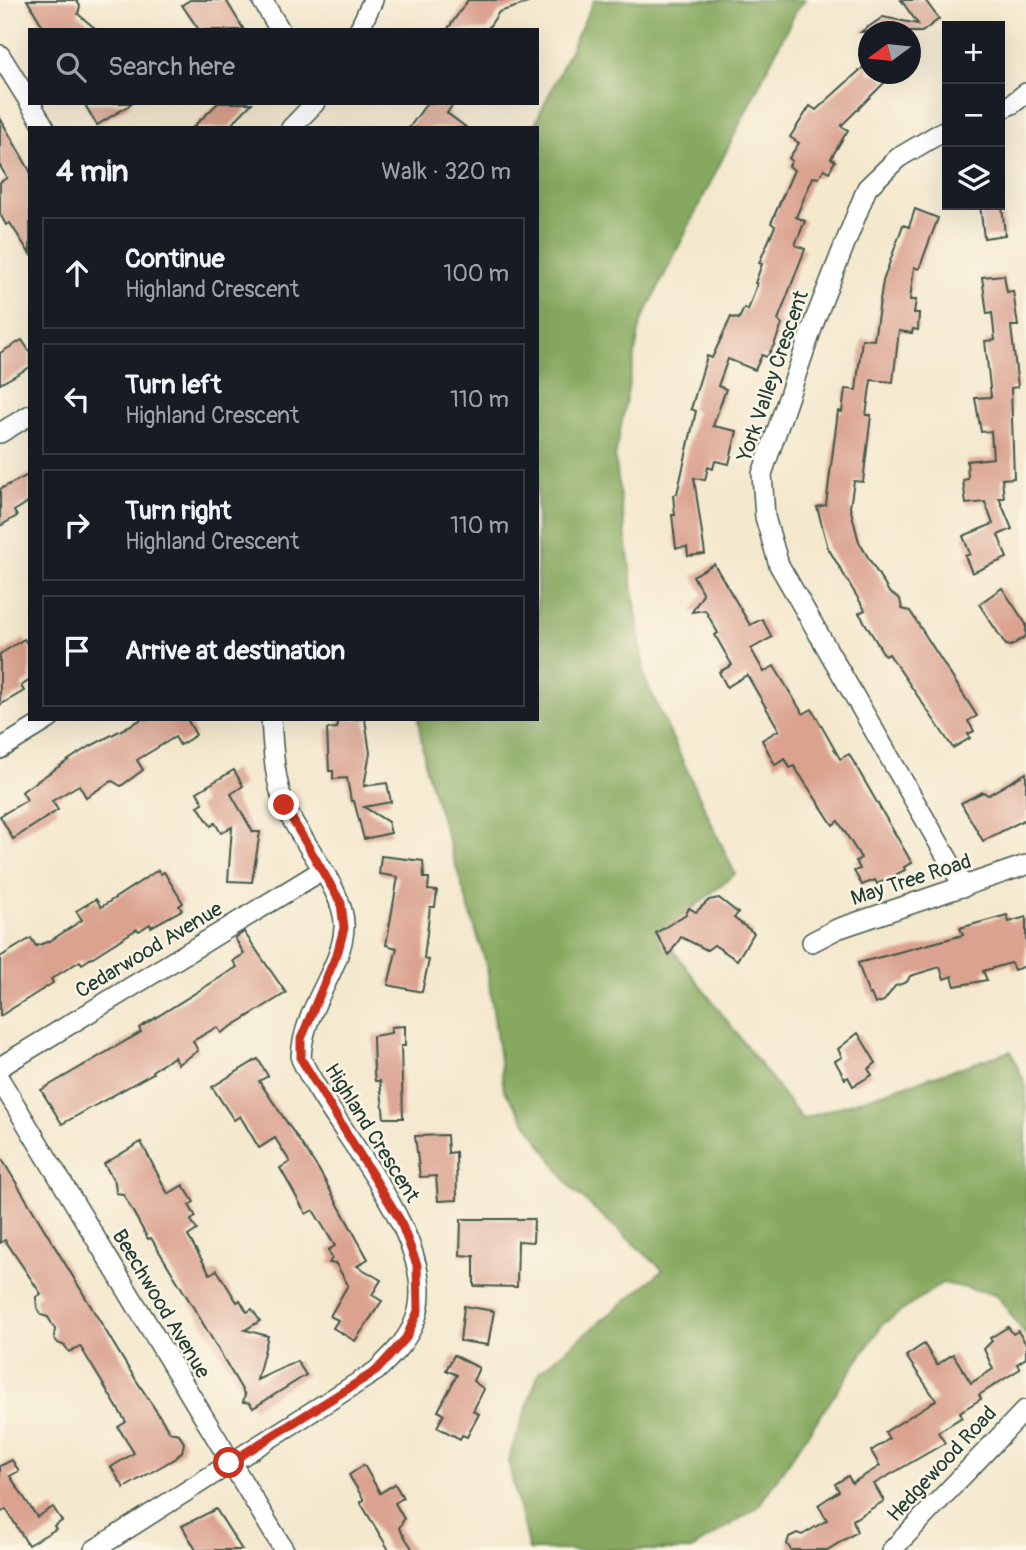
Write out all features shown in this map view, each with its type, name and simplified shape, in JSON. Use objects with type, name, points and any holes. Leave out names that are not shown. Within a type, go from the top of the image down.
[{"type":"street","points":[[261,0],[278,28]]},
{"type":"street","points":[[360,28],[373,0]]},
{"type":"street","points":[[0,55],[28,100]]},
{"type":"street","points":[[1005,106],[1026,93]]},
{"type":"street","points":[[31,105],[44,126]]},
{"type":"street","points":[[293,126],[313,105]]},
{"type":"street","name":"York Valley Crescent","points":[[942,132],[898,158],[867,188],[816,317],[762,474],[765,517],[779,565],[964,887]]},
{"type":"street","points":[[0,433],[28,416]]},
{"type":"street","points":[[0,749],[46,721]]},
{"type":"street","name":"Highland Crescent","points":[[94,1550],[376,1371],[406,1338],[418,1311],[417,1265],[400,1220],[301,1059],[301,1039],[338,951],[344,928],[341,903],[284,805],[275,771],[271,721]]},
{"type":"street","name":"May Tree Road","points":[[812,942],[837,929],[1026,865]]},
{"type":"street","name":"Cedarwood Avenue","points":[[0,1067],[321,871]]},
{"type":"street","name":"Beechwood Avenue","points":[[0,1080],[284,1550]]},
{"type":"street","name":"Hedgewood Road","points":[[892,1550],[1025,1409]]},
{"type":"green space","points":[[594,0],[805,0],[795,13],[641,322],[615,457],[645,679],[735,874],[661,934],[802,1119],[1011,1051],[1026,1087],[1026,1336],[996,1294],[942,1283],[883,1324],[757,1508],[690,1550],[529,1550],[508,1461],[539,1372],[663,1270],[572,1189],[504,1090],[487,967],[426,769],[418,721],[539,721],[539,126],[534,126]]},
{"type":"building","points":[[27,0],[76,0],[80,6],[78,14],[95,28],[44,28]]},
{"type":"building","points":[[190,0],[226,0],[243,28],[198,28],[182,5]]},
{"type":"building","points":[[468,0],[528,0],[528,3],[499,12],[488,28],[448,28]]},
{"type":"building","points":[[901,0],[925,0],[939,19],[922,32],[921,21],[916,21]]},
{"type":"building","points":[[883,17],[903,21],[877,21]]},
{"type":"building","points":[[858,72],[858,84],[883,84],[841,126],[848,130],[831,158],[835,161],[829,172],[824,169],[819,178],[813,177],[796,217],[805,221],[795,245],[805,249],[778,320],[782,324],[774,345],[767,357],[762,355],[755,370],[728,359],[718,386],[726,389],[713,426],[737,431],[729,464],[715,461],[713,469],[708,467],[705,480],[694,478],[705,554],[688,556],[687,547],[676,548],[672,515],[675,515],[673,495],[677,494],[696,411],[691,409],[707,356],[712,358],[731,317],[739,319],[744,308],[748,310],[762,264],[759,263],[775,226],[771,223],[794,170],[789,166],[792,161],[789,158],[799,143],[790,137],[810,106],[816,110]]},
{"type":"building","points":[[85,105],[130,105],[97,125]]},
{"type":"building","points":[[216,105],[250,105],[230,126],[194,126]]},
{"type":"building","points":[[426,105],[453,105],[447,113],[464,126],[410,126]]},
{"type":"building","points":[[0,118],[28,167],[28,251],[10,223],[6,225],[0,214],[0,182],[7,178],[0,166]]},
{"type":"building","points":[[915,209],[938,218],[919,269],[914,267],[910,300],[916,300],[914,313],[919,313],[918,330],[913,329],[912,333],[899,331],[893,382],[871,380],[866,415],[871,415],[863,482],[854,481],[850,507],[859,542],[889,592],[900,599],[902,609],[910,611],[977,716],[968,721],[974,731],[968,734],[970,738],[953,748],[889,654],[885,656],[859,613],[865,610],[828,548],[817,507],[826,505],[838,411],[842,412],[845,389],[856,390],[862,339],[874,340],[883,281],[903,225],[909,227]]},
{"type":"building","points":[[981,210],[1002,210],[1005,235],[984,238]]},
{"type":"building","points":[[1004,275],[1007,292],[1013,291],[1018,326],[1011,326],[1018,387],[1011,388],[1014,478],[1002,479],[1004,498],[999,498],[1012,529],[998,535],[1007,558],[972,573],[965,556],[970,554],[963,536],[993,524],[985,502],[966,504],[963,480],[968,479],[967,461],[993,458],[991,431],[981,432],[975,398],[991,397],[985,341],[995,340],[992,313],[987,314],[982,277]]},
{"type":"building","points":[[22,340],[28,349],[28,368],[0,384],[0,353]]},
{"type":"building","points":[[28,475],[28,502],[14,511],[17,516],[0,526],[0,489]]},
{"type":"building","points":[[714,564],[750,625],[762,619],[772,637],[751,649],[764,672],[774,666],[803,714],[812,709],[840,759],[849,754],[912,863],[904,867],[905,870],[877,884],[875,880],[862,885],[854,871],[860,869],[856,861],[861,858],[838,821],[833,825],[794,766],[790,768],[785,759],[775,765],[762,740],[779,730],[747,675],[727,687],[719,672],[732,665],[715,635],[718,633],[705,610],[692,612],[703,594],[693,576]]},
{"type":"building","points":[[1002,588],[1026,624],[1026,636],[1011,646],[1006,645],[979,604]]},
{"type":"building","points":[[24,639],[28,645],[28,681],[21,686],[24,691],[0,705],[0,654]]},
{"type":"building","points":[[138,721],[188,721],[196,735],[180,745],[175,737],[137,760],[143,770],[121,786],[112,781],[86,797],[79,785],[52,801],[58,810],[13,839],[0,816],[27,800],[22,792],[24,790],[85,749]]},
{"type":"building","points":[[337,721],[365,721],[370,753],[364,786],[387,783],[391,802],[364,807],[388,822],[391,833],[364,839],[354,801],[351,801],[347,778],[333,779],[333,771],[329,771],[327,729],[337,728]]},
{"type":"building","points":[[234,770],[243,786],[231,794],[253,832],[260,832],[252,882],[228,881],[232,827],[221,833],[215,823],[211,826],[198,806],[203,803],[197,792]]},
{"type":"building","points":[[1026,773],[1026,819],[983,841],[961,803],[983,792],[988,795]]},
{"type":"building","points":[[381,856],[423,861],[424,878],[429,878],[428,890],[437,891],[435,907],[430,907],[424,959],[429,960],[422,992],[388,985],[397,948],[386,945],[398,877],[379,874]]},
{"type":"building","points":[[158,870],[161,874],[164,872],[183,903],[179,906],[182,910],[151,927],[150,924],[139,931],[137,929],[82,964],[80,961],[51,979],[53,983],[0,1016],[0,957],[31,938],[36,946],[50,941],[82,920],[76,911],[96,899],[101,907]]},
{"type":"building","points":[[719,898],[738,913],[734,918],[754,933],[737,960],[714,945],[707,950],[681,937],[669,955],[656,933],[686,914],[689,908],[696,912],[709,900]]},
{"type":"building","points":[[1007,915],[1009,922],[1026,917],[1026,966],[1014,970],[1011,963],[983,971],[987,980],[955,986],[952,976],[944,979],[940,967],[910,976],[907,982],[895,986],[884,1001],[875,1004],[871,994],[869,995],[858,963],[963,935],[960,928]]},
{"type":"building","points":[[244,932],[286,993],[221,1033],[217,1027],[193,1041],[198,1051],[178,1064],[174,1057],[152,1071],[153,1073],[62,1124],[41,1090],[141,1032],[139,1028],[237,967],[233,961],[244,954],[235,938]]},
{"type":"building","points":[[405,1026],[405,1046],[401,1046],[403,1118],[384,1118],[380,1081],[375,1081],[374,1074],[373,1036],[391,1033],[391,1027]]},
{"type":"building","points":[[858,1033],[876,1063],[868,1069],[872,1075],[853,1086],[848,1077],[845,1079],[835,1061],[842,1057],[838,1049]]},
{"type":"building","points":[[258,1059],[268,1076],[259,1081],[319,1170],[368,1259],[357,1266],[381,1280],[372,1295],[382,1301],[355,1341],[333,1328],[338,1320],[330,1316],[348,1285],[336,1264],[329,1263],[332,1258],[328,1250],[335,1246],[313,1210],[306,1214],[280,1168],[290,1162],[275,1138],[259,1148],[240,1116],[234,1120],[212,1087]]},
{"type":"building","points":[[447,1135],[448,1153],[456,1152],[457,1200],[438,1201],[436,1176],[420,1177],[415,1136]]},
{"type":"building","points":[[141,1142],[168,1194],[183,1185],[194,1202],[189,1205],[196,1217],[191,1220],[197,1230],[188,1236],[210,1274],[217,1270],[237,1302],[240,1300],[247,1312],[252,1309],[260,1321],[245,1330],[268,1336],[257,1380],[297,1361],[306,1375],[253,1408],[250,1403],[243,1402],[245,1395],[123,1194],[116,1193],[115,1182],[104,1164]]},
{"type":"building","points":[[0,1156],[127,1366],[170,1432],[179,1434],[184,1443],[182,1452],[174,1459],[124,1488],[111,1467],[134,1453],[118,1427],[126,1422],[80,1346],[69,1352],[54,1338],[55,1329],[48,1317],[41,1315],[37,1308],[36,1297],[41,1294],[5,1240],[0,1243]]},
{"type":"building","points":[[461,1219],[534,1219],[533,1242],[518,1241],[517,1287],[474,1286],[474,1256],[460,1255]]},
{"type":"building","points":[[464,1306],[494,1311],[488,1345],[460,1341]]},
{"type":"building","points":[[1008,1327],[1013,1334],[1018,1331],[1026,1344],[1026,1358],[1017,1364],[1020,1369],[979,1395],[981,1399],[960,1412],[962,1417],[938,1432],[945,1443],[874,1484],[884,1501],[853,1520],[857,1532],[827,1550],[791,1550],[787,1544],[789,1537],[797,1533],[802,1535],[827,1520],[818,1505],[839,1491],[835,1484],[848,1476],[852,1483],[880,1466],[871,1451],[889,1439],[885,1432],[936,1400],[906,1356],[924,1344],[937,1365],[953,1354],[971,1383],[993,1369],[984,1349],[992,1341],[990,1338]]},
{"type":"building","points":[[454,1355],[479,1368],[473,1381],[484,1389],[473,1411],[479,1414],[467,1437],[462,1435],[460,1439],[437,1427],[444,1414],[438,1411],[457,1375],[446,1370]]},
{"type":"building","points":[[12,1460],[19,1471],[10,1476],[37,1517],[53,1507],[62,1521],[54,1526],[56,1529],[28,1545],[6,1509],[0,1513],[0,1466]]},
{"type":"building","points":[[364,1465],[380,1493],[395,1484],[403,1498],[395,1503],[404,1519],[399,1528],[413,1550],[389,1550],[360,1502],[364,1500],[349,1475]]},
{"type":"building","points":[[216,1509],[242,1550],[196,1550],[182,1526]]},
{"type":"route","points":[[229,1463],[376,1371],[406,1338],[418,1311],[417,1265],[400,1220],[308,1076],[301,1059],[301,1039],[338,951],[344,928],[341,903],[284,805]]}]
